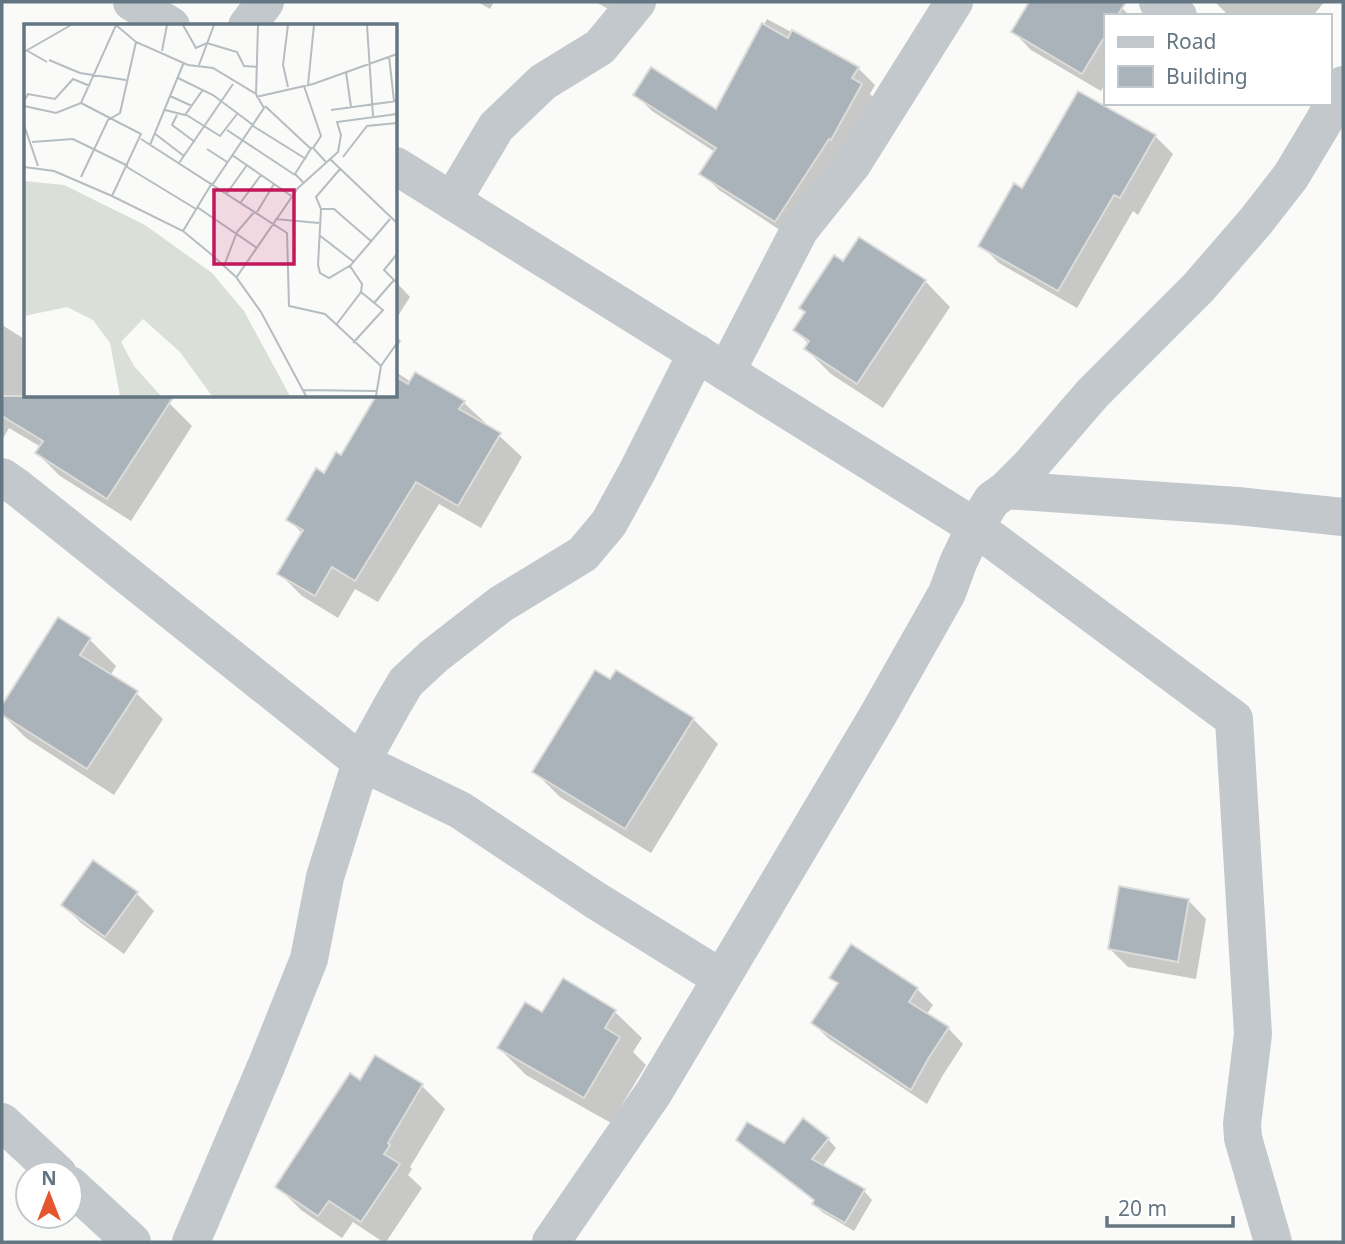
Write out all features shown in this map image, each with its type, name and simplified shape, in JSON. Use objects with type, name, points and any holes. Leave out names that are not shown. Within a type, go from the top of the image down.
[{"type":"street","points":[[132,2],[168,24]]},
{"type":"street","points":[[248,24],[265,2]]},
{"type":"street","points":[[452,201],[496,127],[544,82],[600,47],[637,2]]},
{"type":"street","points":[[191,1242],[309,959],[325,877],[361,762],[406,682],[434,656],[501,604],[583,554],[609,523],[638,470],[800,229],[853,163],[954,2]]},
{"type":"street","points":[[1158,2],[1175,14]]},
{"type":"street","points":[[551,1242],[654,1092],[884,704],[947,593],[958,562],[992,500],[1030,466],[1092,394],[1198,288],[1291,176],[1312,112]]},
{"type":"street","points":[[397,167],[975,527],[1234,719],[1253,1034],[1242,1124],[1243,1138],[1273,1242]]},
{"type":"street","points":[[2,477],[361,762],[460,810],[595,900],[721,978]]},
{"type":"street","points":[[1006,490],[1237,506],[1343,517]]},
{"type":"street","points":[[2,1122],[43,1160]]},
{"type":"street","points":[[84,1198],[132,1242]]},
{"type":"building","points":[[1029,2],[1126,2],[1118,14],[1104,14],[1104,38],[1082,74],[1011,32]]},
{"type":"building","points":[[762,23],[788,38],[792,30],[859,67],[852,78],[862,84],[831,140],[829,139],[775,222],[699,174],[716,148],[633,95],[651,67],[716,109]]},
{"type":"building","points":[[1078,91],[1156,135],[1120,198],[1114,195],[1058,291],[978,246],[1014,183],[1022,188]]},
{"type":"building","points":[[859,237],[926,280],[857,384],[804,349],[809,341],[793,330],[805,312],[799,308],[834,255],[843,261]]},
{"type":"building","points":[[415,372],[465,401],[459,409],[501,433],[458,506],[416,482],[355,581],[332,567],[315,596],[277,574],[303,530],[286,520],[316,468],[324,473],[336,452],[341,455],[375,397],[397,397],[397,378],[408,384]]},
{"type":"building","points":[[2,396],[173,397],[107,499],[35,453],[43,441],[2,416]]},
{"type":"building","points":[[58,617],[91,638],[80,655],[138,691],[87,769],[2,715],[2,705]]},
{"type":"building","points":[[595,670],[610,679],[616,670],[694,718],[625,829],[532,772]]},
{"type":"building","points":[[93,860],[138,892],[105,937],[61,905]]},
{"type":"building","points":[[1119,886],[1189,899],[1178,962],[1108,949]]},
{"type":"building","points":[[851,944],[918,988],[909,1002],[949,1027],[911,1090],[811,1023],[838,983],[829,978]]},
{"type":"building","points":[[563,978],[616,1010],[605,1028],[620,1037],[584,1098],[497,1048],[525,1002],[542,1012]]},
{"type":"building","points":[[375,1055],[423,1084],[384,1154],[400,1164],[361,1222],[329,1201],[318,1216],[275,1187],[350,1073],[360,1080]]},
{"type":"building","points":[[803,1118],[829,1138],[812,1159],[865,1189],[845,1223],[812,1204],[814,1200],[736,1140],[747,1122],[784,1143]]}]
